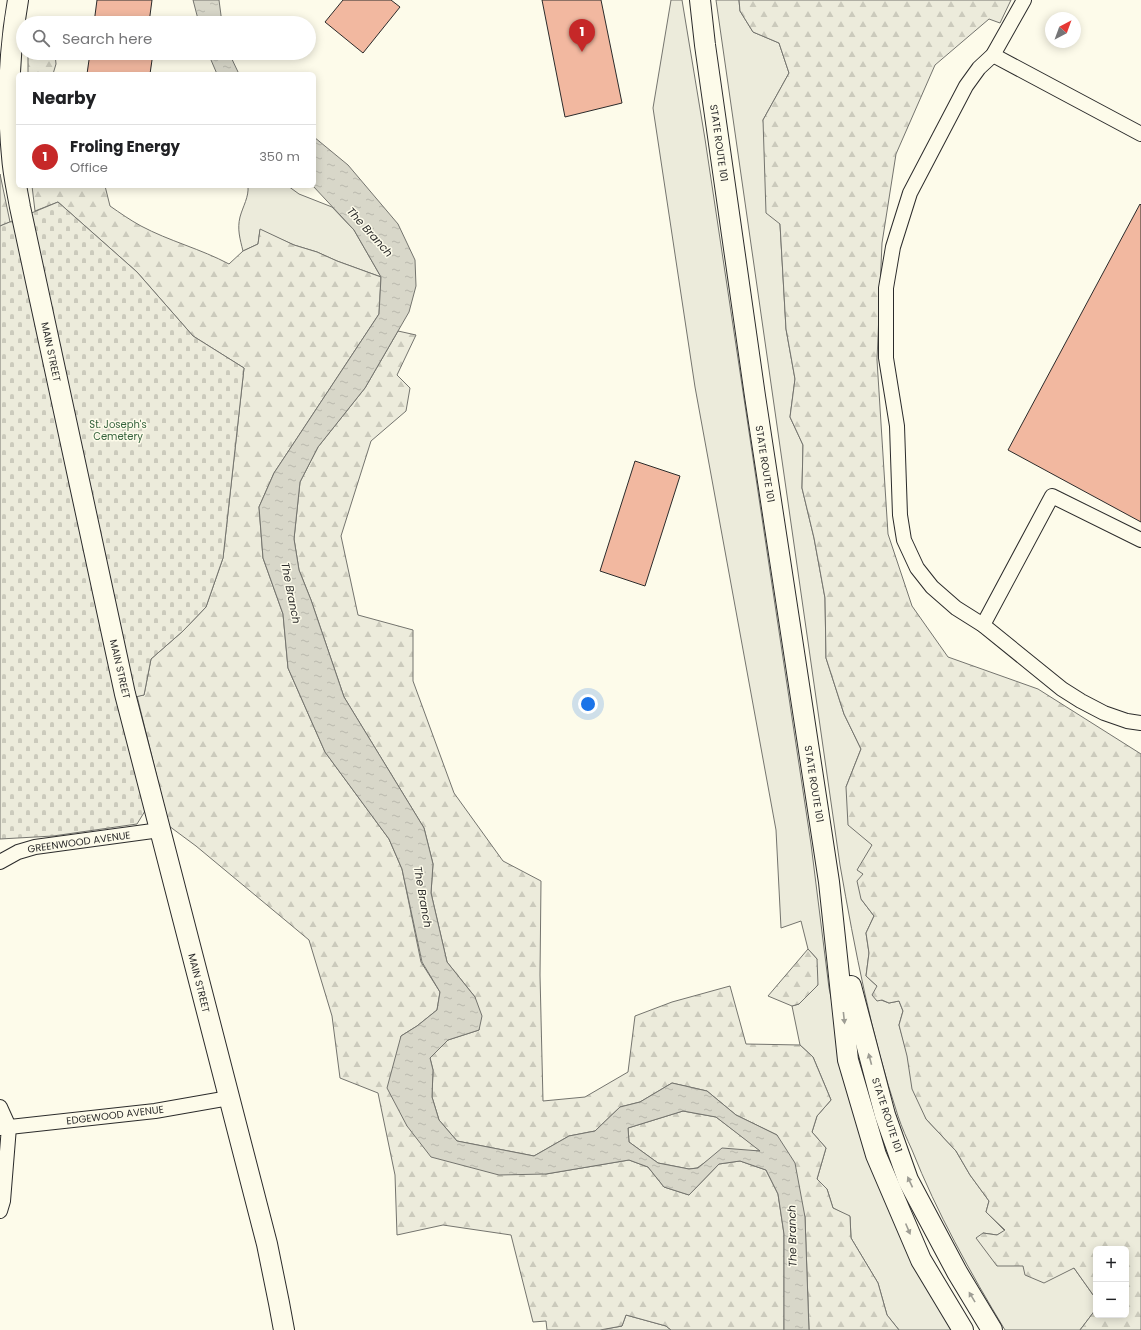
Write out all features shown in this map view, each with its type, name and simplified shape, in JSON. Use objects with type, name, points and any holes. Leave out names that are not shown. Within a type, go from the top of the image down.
[{"type":"highway","name":"MAIN STREET","points":[[16,182],[4,90],[18,0]]},
{"type":"highway","name":"STATE ROUTE 101","points":[[695,0],[705,45]]},
{"type":"highway","name":"STATE ROUTE 101","points":[[700,0],[705,45],[755,396],[829,882],[848,1060],[874,1148],[921,1260],[963,1330]]},
{"type":"highway","name":"MAIN STREET","points":[[17,188],[125,694],[267,1244],[280,1303],[284,1330]]},
{"type":"highway","name":"STATE ROUTE 101","points":[[829,882],[854,1000],[885,1115],[908,1180],[957,1272],[992,1330]]},
{"type":"street","points":[[1024,0],[993,55],[979,68],[966,86],[910,193],[892,247],[886,288],[886,358],[897,426],[900,515],[904,540],[917,568],[932,587],[956,608],[983,625],[1062,689],[1081,701],[1104,713],[1127,721],[1141,723]]},
{"type":"street","points":[[993,55],[1141,134]]},
{"type":"street","points":[[983,625],[1052,496],[1141,540]]},
{"type":"street","name":"GREENWOOD AVENUE","points":[[0,862],[18,852],[35,847],[160,830]]},
{"type":"street","name":"EDGEWOOD AVENUE","points":[[4,1127],[155,1111],[229,1098]]},
{"type":"street","points":[[0,1107],[4,1127],[3,1201],[0,1211]]},
{"type":"green space","points":[[671,0],[682,0],[705,139],[811,844],[829,988],[848,1077],[953,1330],[899,1330],[887,1315],[878,1283],[851,1238],[850,1217],[833,1208],[827,1189],[817,1179],[826,1148],[812,1132],[817,1116],[831,1100],[813,1057],[800,1045],[792,1006],[799,1004],[817,959],[808,949],[801,921],[781,928],[776,830],[695,387],[653,108]]},
{"type":"green space","points":[[716,0],[739,0],[740,11],[753,32],[779,43],[789,73],[763,120],[780,224],[786,329],[795,379],[790,417],[803,445],[802,488],[814,538],[825,598],[826,658],[844,714],[861,749],[846,787],[948,846],[861,899],[874,916],[866,933],[869,953],[866,976],[877,986],[881,1000],[889,1003],[899,1001],[903,1011],[899,1025],[926,1119],[956,1151],[970,1175],[989,1201],[986,1212],[1005,1231],[997,1235],[983,1233],[1023,1266],[1074,1268],[1093,1295],[1093,1313],[1080,1330],[1005,1330],[979,1286],[943,1219],[905,1133],[888,1085],[858,960],[840,865]]},
{"type":"green space","points":[[739,0],[1011,0],[1000,23],[989,19],[935,65],[896,154],[882,243],[877,360],[888,534],[912,606],[948,657],[1038,689],[1141,754],[1141,1330],[1080,1330],[1093,1313],[1093,1318],[1129,1318],[1129,1246],[1093,1246],[1093,1295],[1074,1268],[1044,1283],[1025,1275],[1023,1266],[997,1266],[976,1238],[983,1233],[997,1235],[1005,1230],[986,1212],[989,1201],[970,1175],[956,1151],[926,1119],[912,1089],[907,1056],[899,1025],[903,1011],[899,1001],[889,1003],[882,1000],[877,1001],[872,995],[877,986],[866,976],[869,953],[866,933],[874,916],[861,899],[857,881],[863,874],[857,870],[872,845],[848,825],[846,787],[861,749],[844,714],[826,658],[825,598],[814,538],[802,488],[803,445],[790,417],[795,379],[786,329],[780,224],[766,213],[763,120],[789,73],[779,43],[753,32],[740,11]]},
{"type":"green space","points":[[28,60],[56,60],[54,72],[28,72]]},
{"type":"green space","points":[[0,174],[10,222],[0,226]]},
{"type":"green space","points":[[32,188],[106,188],[110,206],[129,219],[174,241],[229,264],[243,251],[258,244],[260,229],[294,245],[317,252],[381,277],[379,314],[274,473],[259,507],[263,558],[283,614],[288,668],[325,752],[389,839],[402,869],[421,962],[440,992],[437,1010],[417,1026],[401,1036],[407,1126],[546,1174],[629,1160],[648,1167],[664,1187],[689,1195],[719,1164],[740,1161],[766,1170],[778,1194],[784,1234],[784,1330],[671,1330],[666,1326],[626,1315],[622,1326],[600,1330],[547,1330],[546,1321],[533,1322],[511,1235],[443,1225],[397,1235],[395,1175],[378,1093],[340,1078],[332,1016],[309,940],[196,846],[169,826],[137,696],[144,695],[151,659],[183,631],[206,607],[223,558],[244,368],[193,336],[137,272],[58,202],[35,211]]},
{"type":"green space","points":[[248,188],[291,188],[299,194],[332,207],[354,230],[381,277],[317,252],[294,245],[260,230],[258,244],[243,251],[239,234],[239,226],[240,217],[248,194]]},
{"type":"green space","name":"St. Joseph's Cemetery","points":[[58,202],[137,272],[193,336],[244,368],[223,558],[206,607],[183,631],[151,659],[144,695],[118,701],[145,811],[137,824],[53,836],[0,839],[0,226]]},
{"type":"green space","points":[[398,331],[416,335],[397,375],[410,388],[406,411],[371,441],[341,536],[358,615],[413,630],[413,681],[454,793],[503,861],[541,881],[540,975],[543,1101],[585,1097],[628,1072],[635,1016],[672,1002],[730,986],[746,1044],[800,1045],[813,1057],[831,1100],[817,1116],[812,1132],[826,1148],[817,1179],[827,1189],[833,1208],[850,1216],[851,1238],[878,1283],[887,1315],[899,1330],[809,1330],[805,1217],[777,1135],[736,1115],[707,1091],[672,1083],[640,1102],[620,1107],[595,1131],[569,1136],[534,1156],[457,1141],[439,1120],[432,1097],[433,1070],[430,1058],[448,1040],[479,1030],[475,997],[447,962],[431,893],[433,864],[424,828],[344,697],[311,600],[299,570],[294,539],[300,482],[318,447],[365,388]]},
{"type":"green space","points":[[808,949],[817,959],[818,985],[799,1004],[792,1006],[768,996]]},
{"type":"green space","points":[[683,1111],[716,1117],[761,1151],[752,1151],[707,1161],[697,1168],[689,1169],[658,1163],[629,1142],[628,1128]]},
{"type":"green space","points":[[626,1315],[666,1326],[671,1330],[600,1330],[622,1326]]},
{"type":"water","points":[[193,0],[219,0],[221,16],[197,16]]},
{"type":"water","points":[[211,60],[232,60],[238,72],[216,72]]},
{"type":"water","name":"The Branch","points":[[316,139],[348,165],[398,224],[415,260],[416,286],[409,312],[365,388],[318,447],[300,482],[294,539],[299,570],[311,600],[344,697],[424,828],[433,864],[431,893],[447,962],[475,997],[482,1016],[479,1030],[448,1040],[430,1058],[433,1070],[432,1097],[439,1120],[457,1141],[534,1156],[569,1136],[595,1131],[620,1107],[640,1102],[672,1083],[707,1091],[736,1115],[777,1135],[795,1163],[805,1217],[809,1330],[784,1330],[784,1234],[778,1194],[766,1170],[740,1161],[719,1164],[689,1195],[664,1187],[648,1167],[629,1160],[546,1174],[499,1175],[431,1157],[407,1126],[387,1088],[401,1036],[417,1026],[437,1010],[440,992],[422,962],[402,869],[389,839],[325,752],[288,668],[283,614],[263,558],[259,507],[274,473],[379,314],[381,277],[354,230],[315,188]],"holes":[[[683,1111],[716,1117],[760,1151],[722,1148],[698,1168],[689,1169],[658,1163],[629,1142],[628,1128]]]},
{"type":"building","points":[[97,0],[152,0],[150,16],[95,16]]},
{"type":"building","points":[[343,0],[391,0],[400,7],[363,53],[325,22]]},
{"type":"building","points":[[542,0],[601,0],[622,103],[565,117]]},
{"type":"building","points":[[89,60],[152,60],[150,72],[87,72]]},
{"type":"building","points":[[1140,204],[1141,205],[1141,522],[1008,450]]},
{"type":"building","points":[[635,461],[680,476],[645,586],[600,571]]},
{"type":"place","name":"Froling Energy","points":[[582,52]]}]
